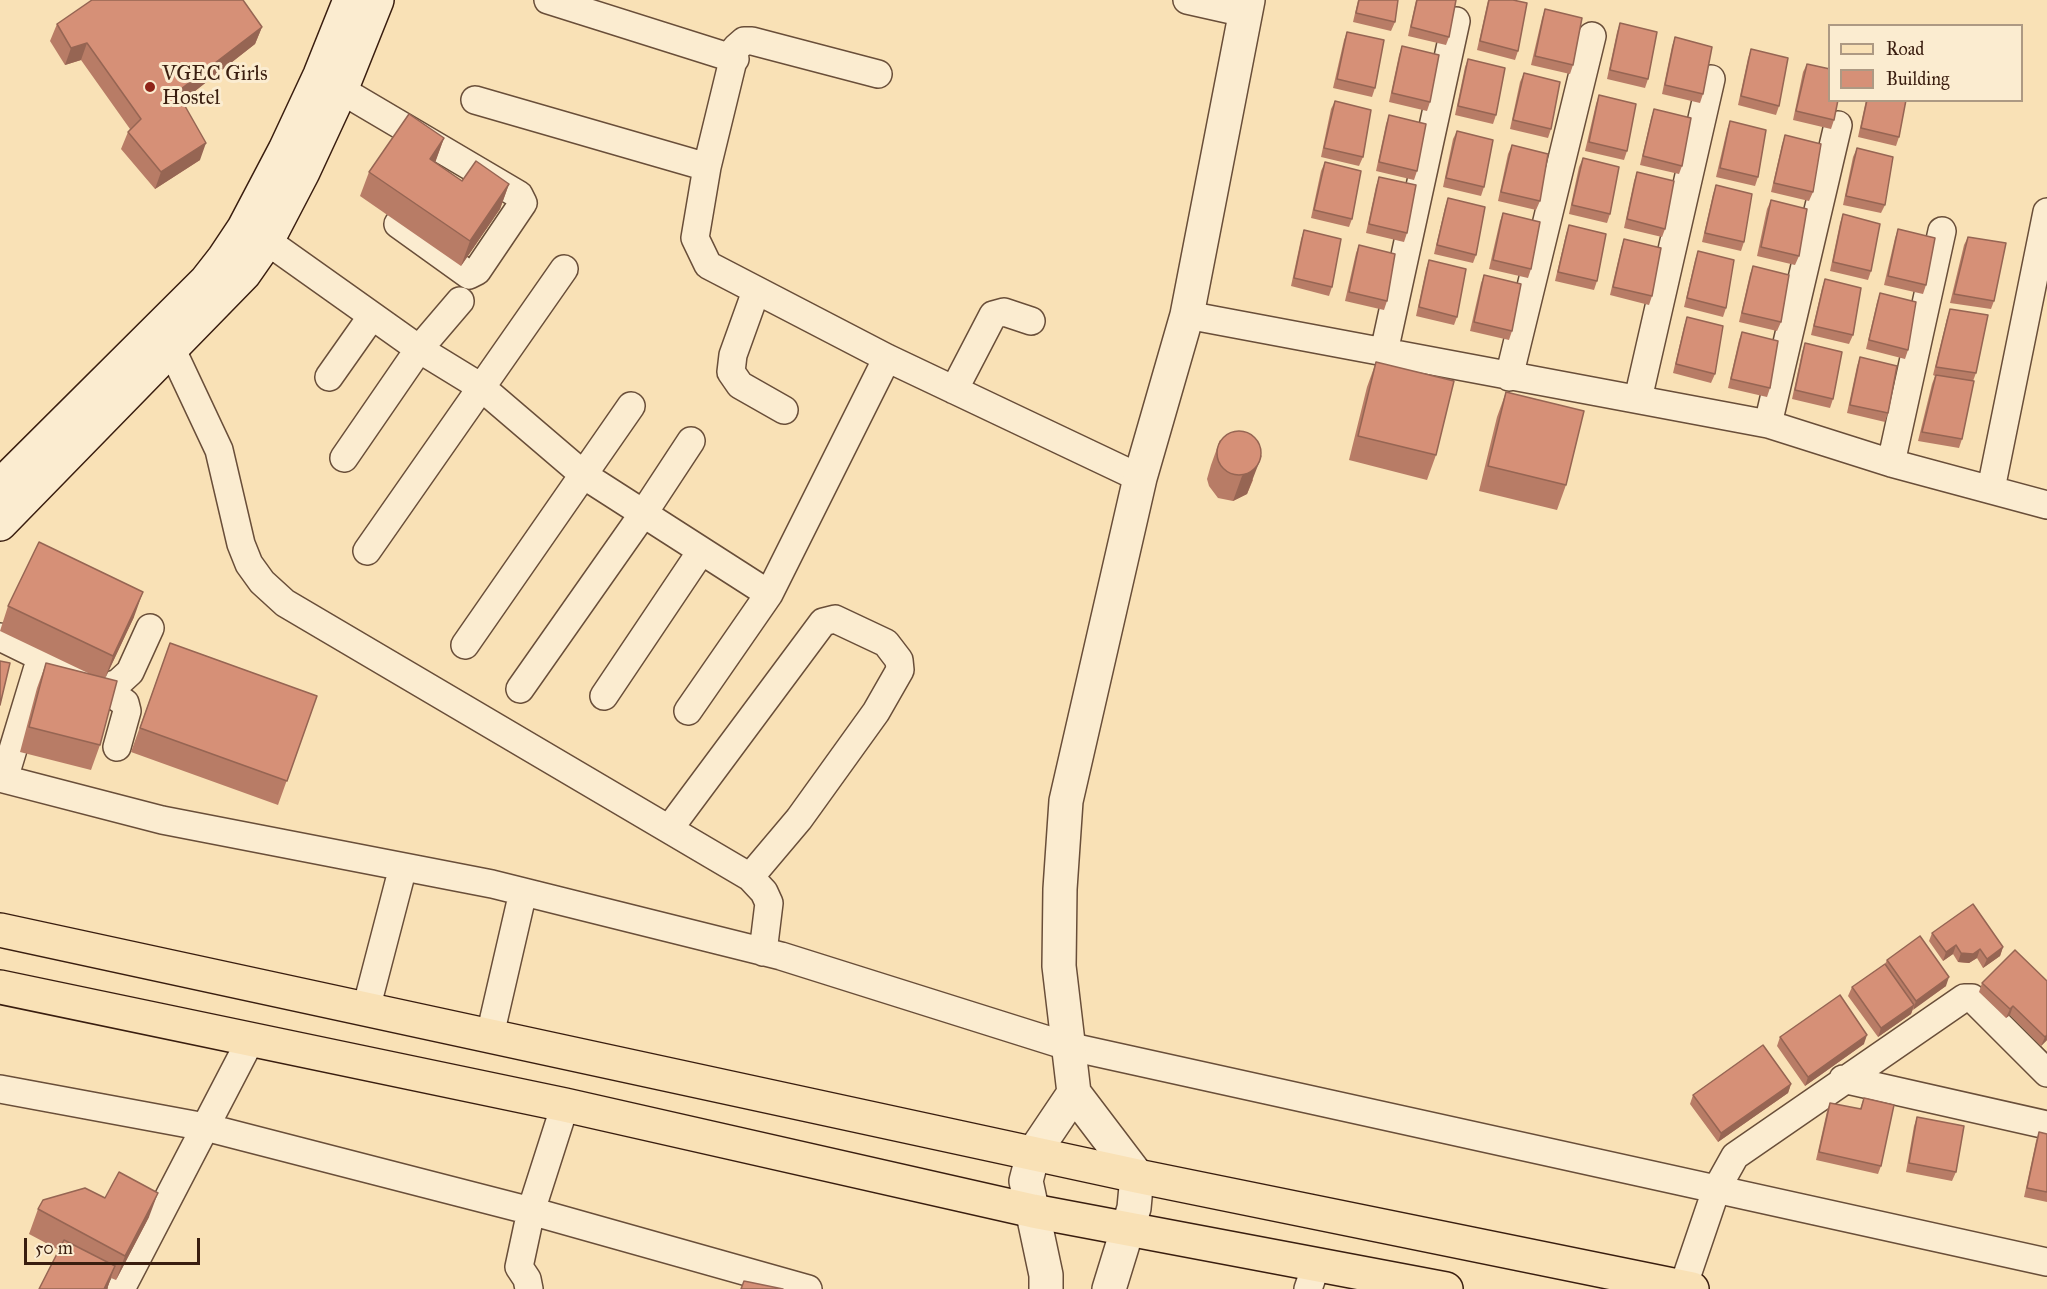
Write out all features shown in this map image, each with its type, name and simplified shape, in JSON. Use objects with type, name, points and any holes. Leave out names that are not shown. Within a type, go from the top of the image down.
[{"type":"main road","points":[[0,930],[1137,1176],[1687,1288]]},
{"type":"main road","points":[[0,987],[565,1105],[1033,1211],[1128,1229],[1312,1276],[1446,1289]]},
{"type":"street","points":[[548,0],[735,59]]},
{"type":"street","points":[[1109,1289],[1128,1229],[1137,1192],[1137,1176],[1074,1093],[1059,966],[1060,889],[1066,801],[1140,478],[1187,315],[1247,7],[1187,0]]},
{"type":"street","points":[[0,486],[206,281],[234,266],[267,241],[303,172],[341,90],[361,8]]},
{"type":"street","points":[[0,524],[172,350],[234,266],[244,228],[285,150],[320,75],[361,8]]},
{"type":"street","points":[[1384,352],[1456,21]]},
{"type":"street","points":[[1509,377],[1592,36]]},
{"type":"street","points":[[878,75],[752,41],[744,41],[736,48],[707,167],[695,238],[699,251],[708,265],[887,358],[1140,478]]},
{"type":"street","points":[[1638,399],[1711,79]]},
{"type":"street","points":[[341,90],[519,195],[523,202],[477,271],[469,275],[398,224]]},
{"type":"street","points":[[475,100],[707,167]]},
{"type":"street","points":[[1768,424],[1838,125]]},
{"type":"street","points":[[1991,489],[2047,212]]},
{"type":"street","points":[[1891,463],[1942,231]]},
{"type":"street","points":[[267,241],[419,349],[481,387],[585,476],[700,552],[769,594]]},
{"type":"street","points":[[367,551],[564,269]]},
{"type":"street","points":[[756,291],[733,355],[731,372],[740,385],[784,410]]},
{"type":"street","points":[[344,458],[419,349],[460,301]]},
{"type":"street","points":[[954,390],[993,315],[1004,312],[1031,321]]},
{"type":"street","points":[[1187,315],[1768,424],[1891,463],[2047,505]]},
{"type":"street","points":[[329,376],[372,316]]},
{"type":"street","points":[[172,350],[219,450],[241,544],[249,564],[262,582],[285,603],[750,877],[764,892],[769,903],[763,952]]},
{"type":"street","points":[[688,711],[769,594],[887,358]]},
{"type":"street","points":[[465,645],[585,476],[631,406]]},
{"type":"street","points":[[520,689],[643,514],[691,441]]},
{"type":"street","points":[[604,696],[700,552]]},
{"type":"street","points":[[669,830],[823,622],[835,619],[886,643],[899,660],[900,670],[888,691],[799,819],[750,877]]},
{"type":"street","points":[[104,688],[118,683],[130,672],[150,628]]},
{"type":"street","points":[[0,637],[104,688],[127,706],[117,747]]},
{"type":"street","points":[[41,657],[2,778],[162,820],[523,892],[763,952],[1067,1046],[2047,1262]]},
{"type":"street","points":[[366,1009],[403,867]]},
{"type":"street","points":[[490,1035],[523,892]]},
{"type":"street","points":[[1687,1288],[1716,1190],[1732,1160],[1740,1151],[1964,998],[1972,998],[2047,1073]]},
{"type":"street","points":[[116,1283],[205,1127],[251,1040]]},
{"type":"street","points":[[1843,1079],[2047,1125]]},
{"type":"street","points":[[0,1089],[205,1127],[531,1211],[739,1280],[808,1289]]},
{"type":"street","points":[[1046,1289],[1046,1275],[1026,1181],[1034,1154],[1074,1093]]},
{"type":"street","points":[[529,1289],[527,1279],[519,1267],[531,1211],[565,1105]]},
{"type":"building","name":"VGEC Girls Hostel","points":[[92,0],[243,0],[262,27],[177,92],[206,143],[161,172],[128,132],[141,119],[87,43],[71,48],[57,24]]},
{"type":"building","points":[[1359,0],[1398,0],[1395,22],[1356,13]]},
{"type":"building","points":[[1417,0],[1456,0],[1449,37],[1411,27]]},
{"type":"building","points":[[1489,0],[1513,0],[1527,3],[1518,51],[1480,41]]},
{"type":"building","points":[[1545,9],[1582,18],[1573,65],[1535,56]]},
{"type":"building","points":[[1620,23],[1657,32],[1648,79],[1610,70]]},
{"type":"building","points":[[1347,32],[1384,40],[1375,88],[1337,79]]},
{"type":"building","points":[[1675,37],[1712,47],[1703,94],[1665,85]]},
{"type":"building","points":[[1402,46],[1439,55],[1430,102],[1392,93]]},
{"type":"building","points":[[1751,49],[1788,58],[1779,106],[1741,96]]},
{"type":"building","points":[[1468,59],[1505,68],[1496,115],[1458,106]]},
{"type":"building","points":[[1807,64],[1828,69],[1828,102],[1838,102],[1834,120],[1796,111]]},
{"type":"building","points":[[1524,73],[1560,82],[1551,129],[1513,120]]},
{"type":"building","points":[[1599,95],[1636,104],[1627,151],[1589,142]]},
{"type":"building","points":[[1335,101],[1371,110],[1363,157],[1324,148]]},
{"type":"building","points":[[1867,102],[1906,102],[1899,137],[1861,128]]},
{"type":"building","points":[[1654,109],[1691,118],[1682,166],[1643,156]]},
{"type":"building","points":[[409,114],[444,138],[430,159],[462,181],[476,161],[509,184],[470,241],[369,172]]},
{"type":"building","points":[[1389,115],[1426,124],[1417,171],[1379,162]]},
{"type":"building","points":[[1730,121],[1766,130],[1758,177],[1720,168]]},
{"type":"building","points":[[1457,131],[1493,140],[1484,187],[1446,178]]},
{"type":"building","points":[[1785,135],[1821,144],[1813,192],[1774,183]]},
{"type":"building","points":[[1512,145],[1548,154],[1540,201],[1501,192]]},
{"type":"building","points":[[1857,148],[1893,157],[1885,205],[1846,196]]},
{"type":"building","points":[[1583,158],[1619,167],[1610,214],[1572,205]]},
{"type":"building","points":[[1325,162],[1361,171],[1352,219],[1314,210]]},
{"type":"building","points":[[1637,172],[1674,181],[1665,229],[1627,219]]},
{"type":"building","points":[[1379,177],[1416,185],[1407,233],[1369,224]]},
{"type":"building","points":[[1716,185],[1752,194],[1744,242],[1705,233]]},
{"type":"building","points":[[1448,198],[1485,207],[1476,255],[1437,245]]},
{"type":"building","points":[[1771,200],[1807,209],[1799,256],[1761,247]]},
{"type":"building","points":[[1503,213],[1540,222],[1531,269],[1493,260]]},
{"type":"building","points":[[1843,214],[1880,224],[1871,271],[1833,262]]},
{"type":"building","points":[[1569,225],[1606,234],[1597,281],[1558,272]]},
{"type":"building","points":[[1898,229],[1935,238],[1926,285],[1888,276]]},
{"type":"building","points":[[1304,230],[1341,239],[1332,287],[1294,278]]},
{"type":"building","points":[[1968,237],[2006,243],[1994,301],[1954,294]]},
{"type":"building","points":[[1624,239],[1661,248],[1652,296],[1613,287]]},
{"type":"building","points":[[1359,245],[1395,254],[1387,301],[1349,292]]},
{"type":"building","points":[[1698,251],[1734,260],[1726,308],[1687,298]]},
{"type":"building","points":[[1429,260],[1466,269],[1457,317],[1419,307]]},
{"type":"building","points":[[1753,266],[1789,275],[1781,322],[1742,313]]},
{"type":"building","points":[[1484,275],[1521,284],[1512,331],[1474,322]]},
{"type":"building","points":[[1825,279],[1861,288],[1853,335],[1814,326]]},
{"type":"building","points":[[1880,293],[1916,302],[1908,350],[1869,340]]},
{"type":"building","points":[[1950,309],[1988,315],[1976,373],[1936,367]]},
{"type":"building","points":[[1687,317],[1723,326],[1715,374],[1676,364]]},
{"type":"building","points":[[1742,332],[1778,341],[1770,388],[1731,379]]},
{"type":"building","points":[[1805,343],[1842,352],[1833,399],[1795,390]]},
{"type":"building","points":[[1860,357],[1897,366],[1888,413],[1850,405]]},
{"type":"building","points":[[1376,362],[1454,381],[1436,455],[1358,436]]},
{"type":"building","points":[[1936,375],[1974,381],[1962,439],[1922,432]]},
{"type":"building","points":[[1506,392],[1584,411],[1566,485],[1488,466]]},
{"type":"building","points":[[1239,431],[1248,432],[1255,437],[1260,444],[1260,462],[1255,469],[1248,474],[1239,475],[1230,474],[1223,469],[1218,462],[1217,453],[1218,444],[1223,437],[1230,432]]},
{"type":"building","points":[[39,542],[143,592],[113,656],[8,606]]},
{"type":"building","points":[[170,643],[317,696],[287,781],[140,728]]},
{"type":"building","points":[[0,661],[10,663],[0,705]]},
{"type":"building","points":[[46,663],[117,681],[100,745],[29,727]]},
{"type":"building","points":[[1973,904],[2003,947],[1987,959],[1980,949],[1973,954],[1961,953],[1956,945],[1946,952],[1932,933]]},
{"type":"building","points":[[1920,936],[1949,977],[1916,1001],[1887,960]]},
{"type":"building","points":[[2015,950],[2047,981],[2047,1035],[2045,1037],[2013,1006],[2010,1009],[1982,983]]},
{"type":"building","points":[[1885,964],[1914,1005],[1881,1028],[1852,987]]},
{"type":"building","points":[[1840,995],[1867,1035],[1808,1077],[1780,1037]]},
{"type":"building","points":[[1763,1045],[1791,1084],[1721,1133],[1693,1095]]},
{"type":"building","points":[[1864,1098],[1894,1105],[1881,1166],[1819,1152],[1830,1103],[1861,1109]]},
{"type":"building","points":[[1917,1117],[1964,1126],[1956,1172],[1909,1163]]},
{"type":"building","points":[[2039,1132],[2047,1134],[2047,1192],[2027,1188]]},
{"type":"building","points":[[119,1172],[158,1193],[125,1256],[38,1209],[43,1200],[85,1188],[105,1198]]},
{"type":"building","points":[[64,1240],[115,1266],[104,1289],[39,1289]]},
{"type":"building","points":[[744,1281],[783,1289],[741,1289]]},
{"type":"place","name":"VGEC Girls Hostel","points":[[150,87]]}]
